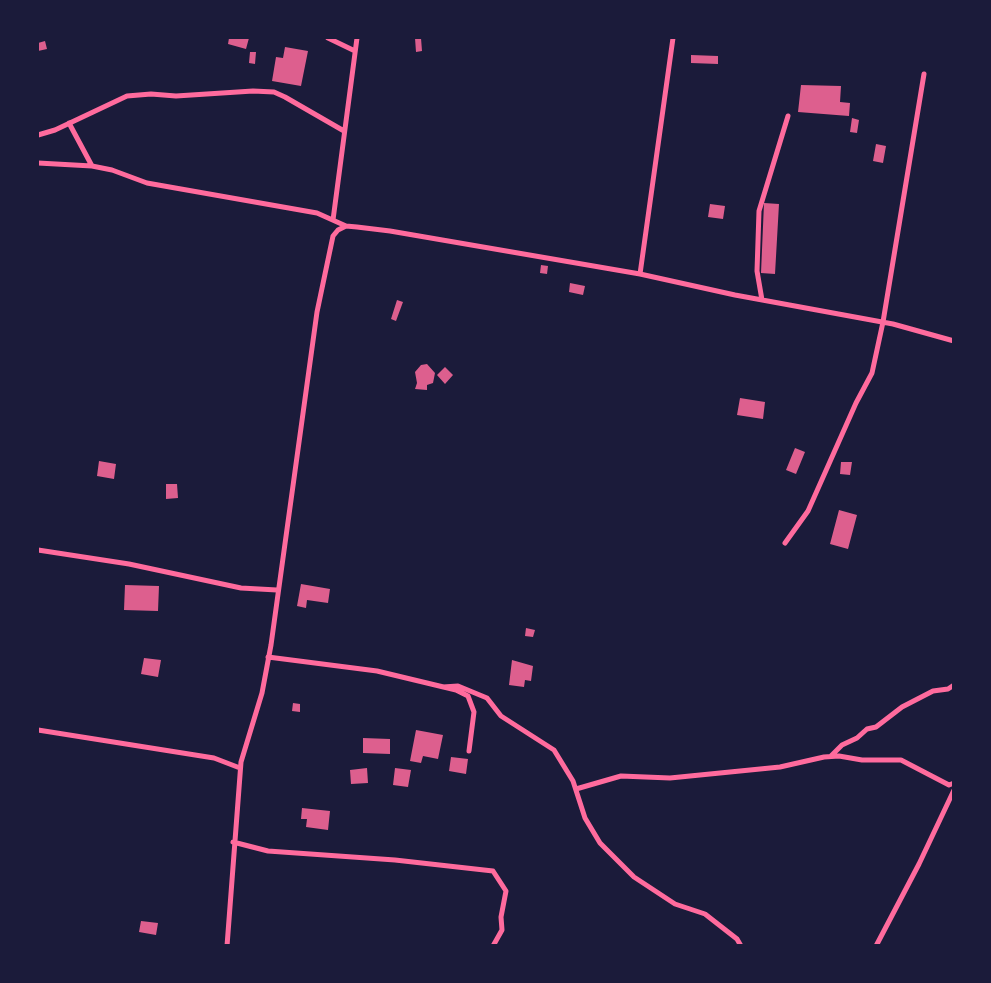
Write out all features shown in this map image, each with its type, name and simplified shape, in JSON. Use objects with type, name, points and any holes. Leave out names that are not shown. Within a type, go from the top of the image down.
[{"type":"street","points":[[328,38],[355,51]]},
{"type":"street","points":[[333,220],[357,38]]},
{"type":"street","points":[[640,274],[673,38]]},
{"type":"street","points":[[785,543],[808,510],[856,403],[872,373],[924,74]]},
{"type":"street","points":[[38,135],[127,96],[138,94],[176,96],[264,91],[285,97],[344,131]]},
{"type":"street","points":[[762,300],[757,271],[758,211],[788,116]]},
{"type":"street","points":[[69,123],[92,166]]},
{"type":"street","points":[[38,163],[92,166],[112,170],[147,183],[317,213],[346,226],[390,231],[640,274],[762,300],[882,322],[954,341]]},
{"type":"street","points":[[227,946],[233,842],[240,768],[262,693],[268,658],[317,312],[333,236],[338,230],[346,226]]},
{"type":"street","points":[[38,550],[129,564],[241,588],[277,590]]},
{"type":"street","points":[[268,658],[377,671],[443,687],[468,696],[474,712],[469,751]]},
{"type":"street","points":[[830,756],[842,745],[857,738],[867,729],[876,727],[902,707],[933,691],[948,689],[954,685]]},
{"type":"street","points":[[443,687],[458,686],[487,698],[501,716],[554,750],[573,781],[584,818],[600,843],[634,877],[675,904],[705,914],[737,938],[741,946]]},
{"type":"street","points":[[38,730],[214,758],[240,768]]},
{"type":"street","points":[[576,789],[621,776],[670,778],[780,767],[830,756],[862,760],[901,760],[949,785],[954,783]]},
{"type":"street","points":[[876,946],[919,864],[954,790]]},
{"type":"street","points":[[233,842],[268,851],[395,860],[493,871],[506,891],[501,917],[502,930],[493,946]]},
{"type":"building","points":[[229,38],[249,38],[246,49],[228,44]]},
{"type":"building","points":[[415,38],[421,38],[422,51],[416,52]]},
{"type":"building","points":[[45,41],[47,49],[38,51],[38,43]]},
{"type":"building","points":[[285,47],[308,51],[301,86],[272,81],[276,57],[283,58]]},
{"type":"building","points":[[250,52],[256,52],[255,64],[249,63]]},
{"type":"building","points":[[691,55],[718,56],[718,64],[691,63]]},
{"type":"building","points":[[801,85],[841,86],[840,102],[850,103],[849,116],[798,112]]},
{"type":"building","points":[[852,118],[859,120],[857,133],[850,132]]},
{"type":"building","points":[[876,144],[886,146],[883,163],[873,161]]},
{"type":"building","points":[[764,203],[779,204],[775,274],[761,273]]},
{"type":"building","points":[[710,204],[725,206],[723,219],[708,217]]},
{"type":"building","points":[[541,265],[548,266],[547,274],[540,273]]},
{"type":"building","points":[[570,283],[585,286],[583,295],[569,292]]},
{"type":"building","points":[[397,300],[403,302],[396,321],[391,319]]},
{"type":"building","points":[[427,364],[435,373],[433,383],[427,385],[427,390],[415,389],[417,383],[415,372],[421,365]]},
{"type":"building","points":[[445,367],[453,375],[445,384],[437,375]]},
{"type":"building","points":[[740,398],[765,402],[763,419],[737,415]]},
{"type":"building","points":[[795,448],[805,452],[796,474],[786,470]]},
{"type":"building","points":[[99,461],[116,464],[114,479],[97,476]]},
{"type":"building","points":[[841,462],[852,462],[850,475],[840,474]]},
{"type":"building","points":[[166,484],[177,484],[178,498],[166,499]]},
{"type":"building","points":[[839,510],[857,515],[848,549],[830,544]]},
{"type":"building","points":[[301,584],[330,589],[328,603],[307,600],[306,608],[297,606]]},
{"type":"building","points":[[125,585],[159,586],[158,611],[124,610]]},
{"type":"building","points":[[526,628],[535,630],[533,637],[525,636]]},
{"type":"building","points":[[144,658],[161,660],[158,677],[141,674]]},
{"type":"building","points":[[512,660],[533,666],[531,681],[525,680],[524,687],[509,685]]},
{"type":"building","points":[[293,703],[300,704],[300,712],[292,711]]},
{"type":"building","points":[[416,730],[443,735],[438,759],[423,756],[421,763],[410,761]]},
{"type":"building","points":[[363,738],[390,739],[390,754],[363,753]]},
{"type":"building","points":[[451,757],[468,759],[466,774],[449,771]]},
{"type":"building","points":[[367,768],[368,783],[351,784],[350,770]]},
{"type":"building","points":[[395,768],[411,770],[408,787],[393,785]]},
{"type":"building","points":[[302,808],[330,811],[328,830],[306,827],[307,819],[301,819]]},
{"type":"building","points":[[141,921],[158,923],[156,935],[139,932]]}]
